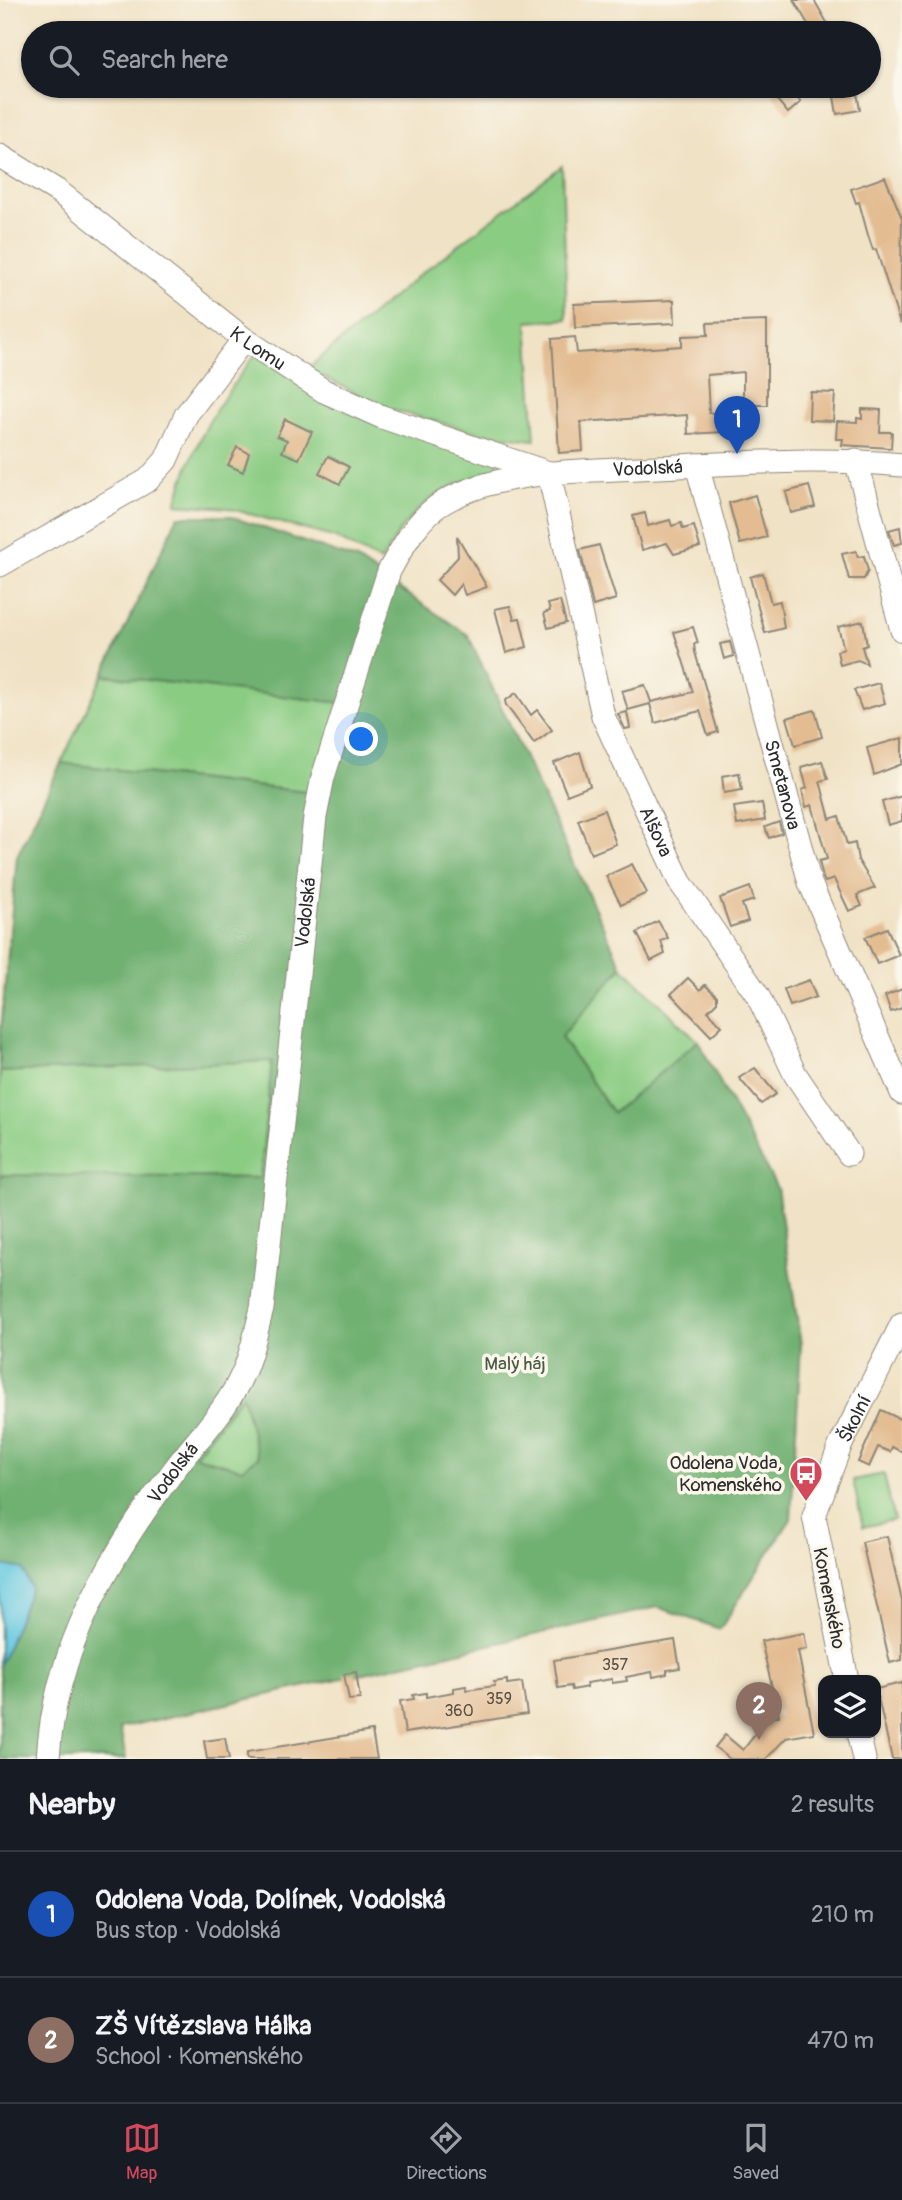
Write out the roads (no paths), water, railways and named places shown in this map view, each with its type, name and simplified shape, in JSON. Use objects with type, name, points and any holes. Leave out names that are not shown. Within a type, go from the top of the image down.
[{"type":"street","name":"K Lomu","points":[[1,156],[59,192],[244,339],[296,375],[352,406],[549,473]]},
{"type":"street","points":[[0,565],[148,480],[166,460],[187,415],[244,339]]},
{"type":"street","points":[[856,460],[902,630]]},
{"type":"street","name":"Vodolská","points":[[48,1759],[60,1680],[73,1642],[102,1579],[134,1524],[234,1391],[251,1348],[262,1309],[314,817],[323,777],[389,571],[425,517],[446,501],[472,490],[549,473],[856,460],[902,464]]},
{"type":"street","name":"Smetanova","points":[[697,465],[810,883],[902,1093]]},
{"type":"street","name":"Alšova","points":[[549,473],[603,716],[680,882],[758,996],[796,1074],[849,1154]]},
{"type":"street","name":"Školní","points":[[814,1516],[840,1446],[902,1324]]},
{"type":"street","name":"Komenského","points":[[814,1516],[845,1675]]},
{"type":"street","points":[[859,1738],[864,1759]]},
{"type":"water","points":[[3,1565],[23,1569],[31,1588],[0,1665],[0,1570]]},
{"type":"place","name":"Odolena Voda, Dolínek, Vodolská","points":[[737,454]]},
{"type":"place","name":"Odolena Voda, Komenského","points":[[806,1503]]},
{"type":"place","name":"ZŠ Vítězslava Hálka","points":[[759,1740]]},
{"type":"park label","name":"Malý háj","points":[[515,1363]]}]
